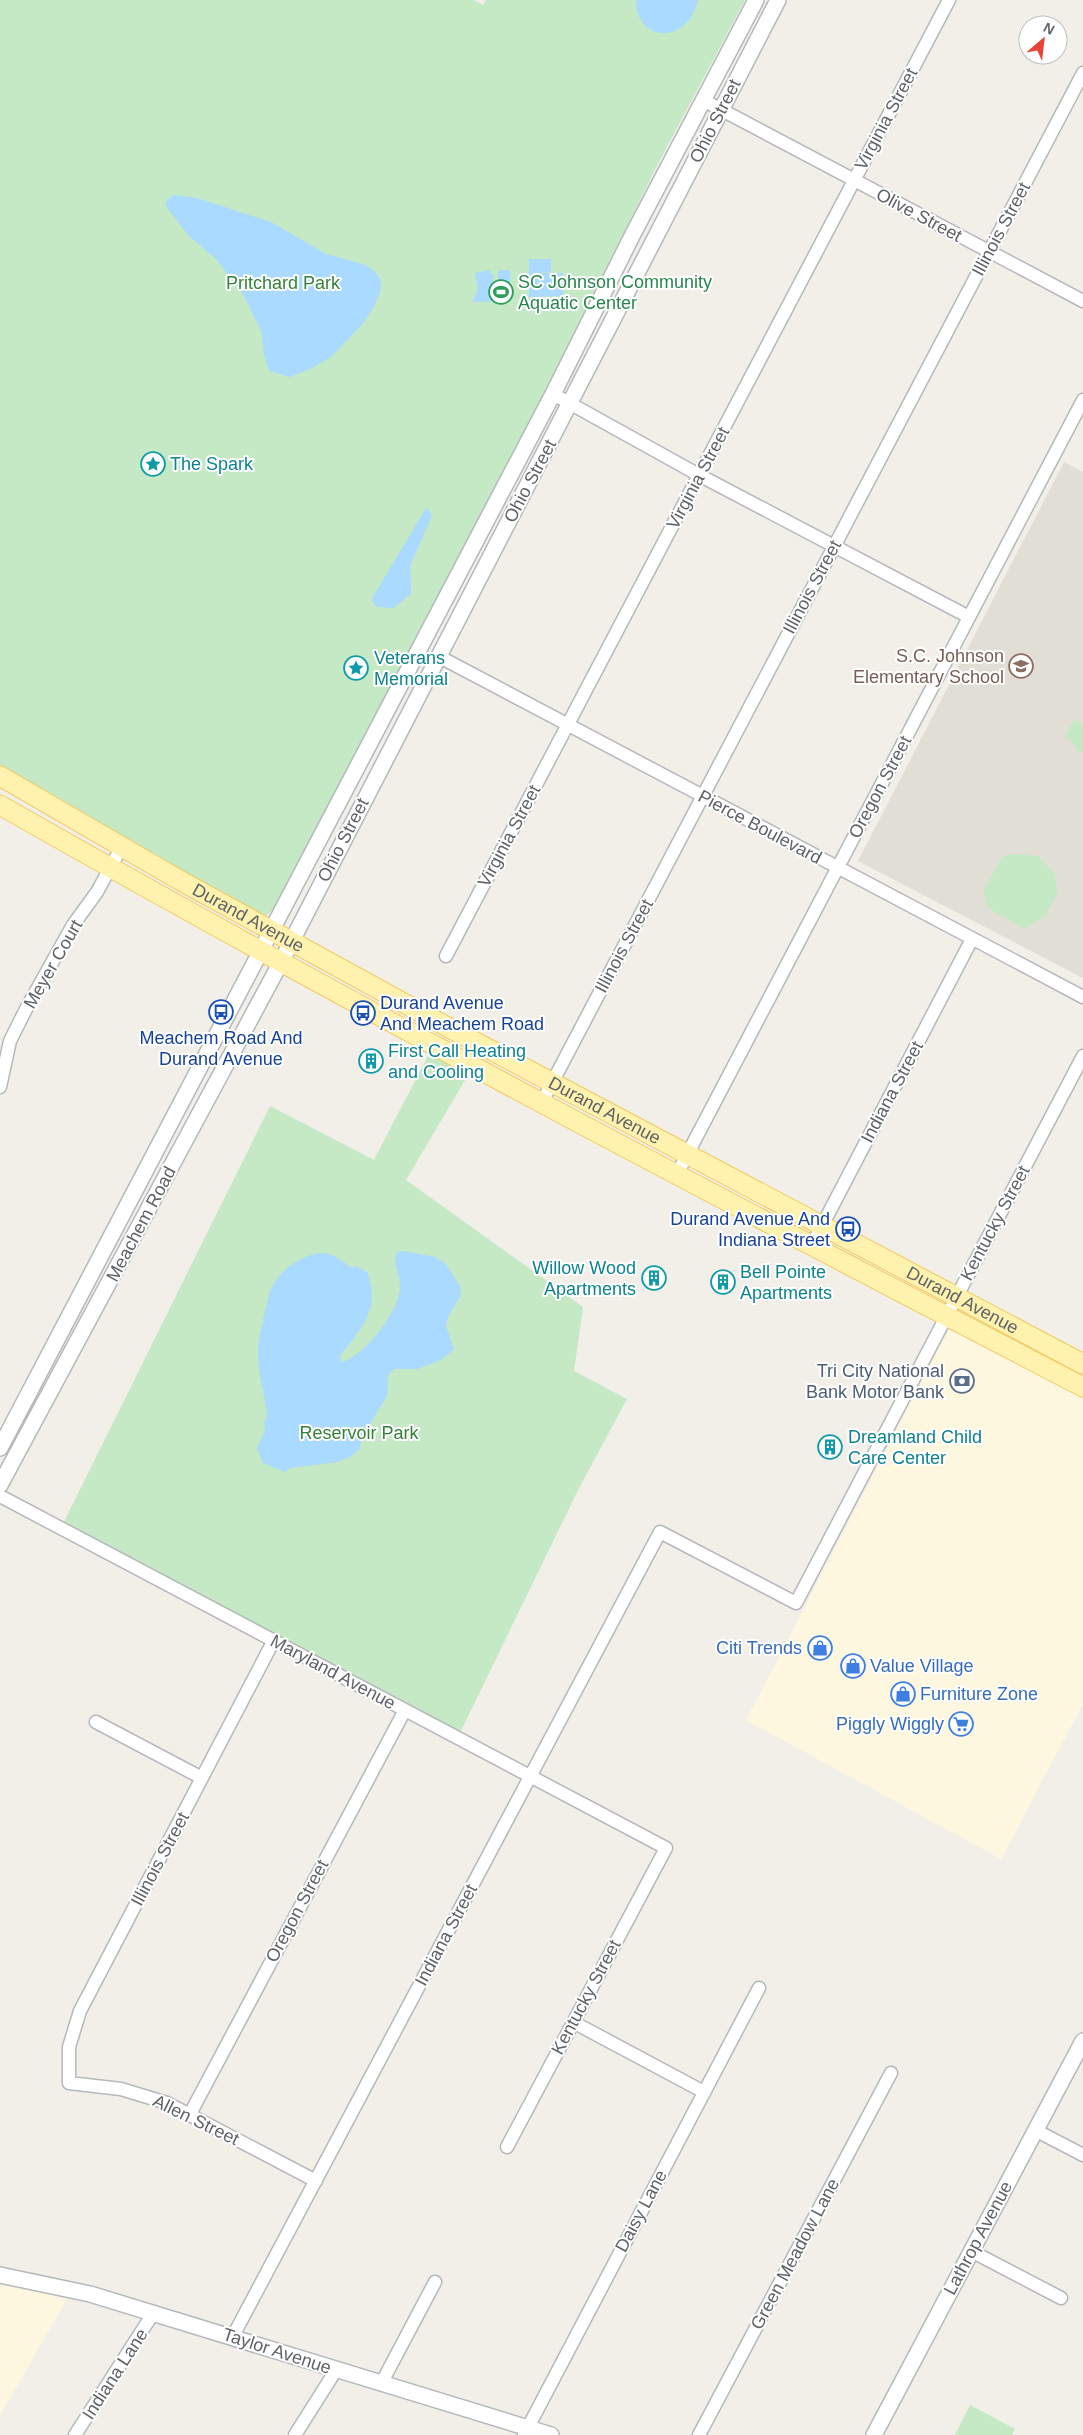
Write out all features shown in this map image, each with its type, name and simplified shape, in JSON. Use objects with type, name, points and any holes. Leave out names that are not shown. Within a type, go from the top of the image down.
[{"type":"main road","name":"Durand Avenue","points":[[0,776],[121,848],[290,941],[552,1083],[1083,1364]]},
{"type":"main road","name":"Durand Avenue","points":[[0,805],[281,962],[677,1174],[1083,1386]]},
{"type":"street","name":"Ohio Street","points":[[272,930],[554,394],[633,234],[756,0]]},
{"type":"street","name":"Ohio Street","points":[[281,962],[290,941],[778,0]]},
{"type":"street","name":"Virginia Street","points":[[446,956],[949,0]]},
{"type":"street","name":"Illinois Street","points":[[542,1102],[1083,73]]},
{"type":"street","name":"Olive Street","points":[[703,100],[1083,301]]},
{"type":"street","points":[[554,394],[699,475],[969,617]]},
{"type":"street","name":"Oregon Street","points":[[677,1174],[1083,400]]},
{"type":"street","name":"Pierce Boulevard","points":[[438,656],[567,726],[1083,997]]},
{"type":"street","name":"Meyer Court","points":[[0,1087],[10,1040],[73,925],[98,892],[121,848]]},
{"type":"street","name":"Meachem Road","points":[[0,1448],[272,930]]},
{"type":"street","name":"Indiana Street","points":[[812,1245],[972,939]]},
{"type":"street","name":"Meachem Road","points":[[0,1485],[134,1239],[281,962]]},
{"type":"street","name":"Kentucky Street","points":[[660,1532],[796,1603],[1083,1056]]},
{"type":"street","points":[[182,1102],[201,1111]]},
{"type":"street","points":[[116,1230],[134,1239]]},
{"type":"street","points":[[43,1368],[60,1376]]},
{"type":"street","name":"Maryland Avenue","points":[[0,1496],[666,1848]]},
{"type":"street","name":"Indiana Street","points":[[232,2338],[660,1532]]},
{"type":"street","name":"Illinois Street","points":[[68,2083],[69,2047],[80,2011],[274,1640]]},
{"type":"street","name":"Oregon Street","points":[[190,2114],[405,1710]]},
{"type":"street","points":[[96,1722],[202,1778]]},
{"type":"street","name":"Kentucky Street","points":[[507,2147],[666,1848]]},
{"type":"street","name":"Daisy Lane","points":[[525,2432],[759,1988]]},
{"type":"street","points":[[573,2022],[704,2092]]},
{"type":"street","name":"Lathrop Avenue","points":[[874,2435],[1083,2041]]},
{"type":"street","name":"Green Meadow Lane","points":[[700,2435],[892,2073]]},
{"type":"street","name":"Allen Street","points":[[68,2083],[121,2089],[167,2103],[316,2181]]},
{"type":"street","points":[[1035,2130],[1083,2155]]},
{"type":"street","points":[[971,2250],[1061,2298]]},
{"type":"street","name":"Taylor Avenue","points":[[0,2275],[82,2291],[381,2384],[525,2432],[552,2435]]},
{"type":"street","points":[[381,2384],[435,2282]]},
{"type":"street","name":"Indiana Lane","points":[[75,2435],[154,2312]]},
{"type":"street","points":[[295,2435],[336,2370]]},
{"type":"shaded area","name":"S.C. Johnson Elementary School","points":[[1064,462],[1083,472],[1083,978],[858,861]]},
{"type":"shaded area","points":[[958,1328],[1083,1396],[1083,1704],[1001,1859],[746,1720],[949,1329]]},
{"type":"shaded area","points":[[0,2282],[69,2295],[0,2416]]},
{"type":"green space","name":"Pritchard Park","points":[[0,0],[474,0],[483,5],[486,0],[745,0],[661,158],[539,402],[275,908],[267,915],[257,914],[0,765]]},
{"type":"green space","points":[[1074,719],[1083,724],[1083,752],[1078,752],[1071,740],[1065,737]]},
{"type":"green space","points":[[1015,854],[1038,856],[1054,873],[1058,893],[1045,916],[1025,929],[988,908],[983,891],[1002,857]]},
{"type":"green space","name":"Reservoir Park","points":[[431,1050],[471,1070],[406,1180],[583,1307],[574,1371],[627,1399],[578,1490],[458,1737],[61,1528],[270,1106],[374,1160]]},
{"type":"green space","points":[[970,2405],[1015,2429],[1012,2435],[955,2435]]},
{"type":"water","points":[[636,0],[698,0],[692,15],[684,26],[662,33],[652,30],[644,24],[638,14]]},
{"type":"water","points":[[174,195],[197,198],[271,222],[326,254],[363,264],[375,271],[381,281],[380,293],[373,308],[362,325],[331,357],[312,368],[290,377],[269,371],[264,355],[261,331],[243,294],[216,259],[188,235],[165,205],[167,200]]},
{"type":"water","points":[[529,259],[551,259],[551,272],[537,273],[563,273],[563,296],[529,297]]},
{"type":"water","points":[[490,270],[491,275],[494,275],[492,282],[498,281],[498,270],[510,270],[510,301],[472,302],[478,290],[475,273]]},
{"type":"water","points":[[426,508],[432,514],[410,566],[411,594],[393,608],[377,607],[372,601],[374,595]]},
{"type":"water","points":[[403,1251],[435,1257],[445,1263],[460,1286],[461,1295],[448,1317],[446,1326],[454,1349],[441,1360],[417,1369],[394,1369],[388,1376],[387,1396],[364,1434],[359,1449],[350,1457],[337,1462],[290,1468],[285,1472],[263,1463],[257,1448],[265,1430],[264,1421],[267,1417],[258,1349],[268,1300],[275,1282],[293,1264],[317,1253],[328,1254],[352,1268],[356,1266],[367,1272],[371,1285],[372,1297],[370,1307],[362,1327],[340,1356],[342,1362],[351,1358],[369,1343],[387,1321],[398,1299],[400,1289],[396,1256],[397,1252]]},
{"type":"place","name":"SC Johnson Community Aquatic Center","points":[[501,292]]},
{"type":"place","name":"The Spark","points":[[153,464]]},
{"type":"place","name":"S.C. Johnson Elementary School","points":[[1021,666]]},
{"type":"place","name":"Veterans Memorial","points":[[356,668]]},
{"type":"place","name":"Meachem Road And Durand Avenue","points":[[221,1012]]},
{"type":"place","name":"Durand Avenue And Meachem Road","points":[[363,1013]]},
{"type":"place","name":"First Call Heating and Cooling","points":[[371,1061]]},
{"type":"place","name":"Durand Avenue And Indiana Street","points":[[848,1229]]},
{"type":"place","name":"Willow Wood Apartments","points":[[654,1278]]},
{"type":"place","name":"Bell Pointe Apartments","points":[[723,1282]]},
{"type":"place","name":"Tri City National Bank Motor Bank","points":[[962,1381]]},
{"type":"place","name":"Dreamland Child Care Center","points":[[830,1447]]},
{"type":"place","name":"Citi Trends","points":[[820,1648]]},
{"type":"place","name":"Value Village","points":[[853,1666]]},
{"type":"place","name":"Furniture Zone","points":[[903,1694]]},
{"type":"place","name":"Piggly Wiggly","points":[[961,1724]]}]
